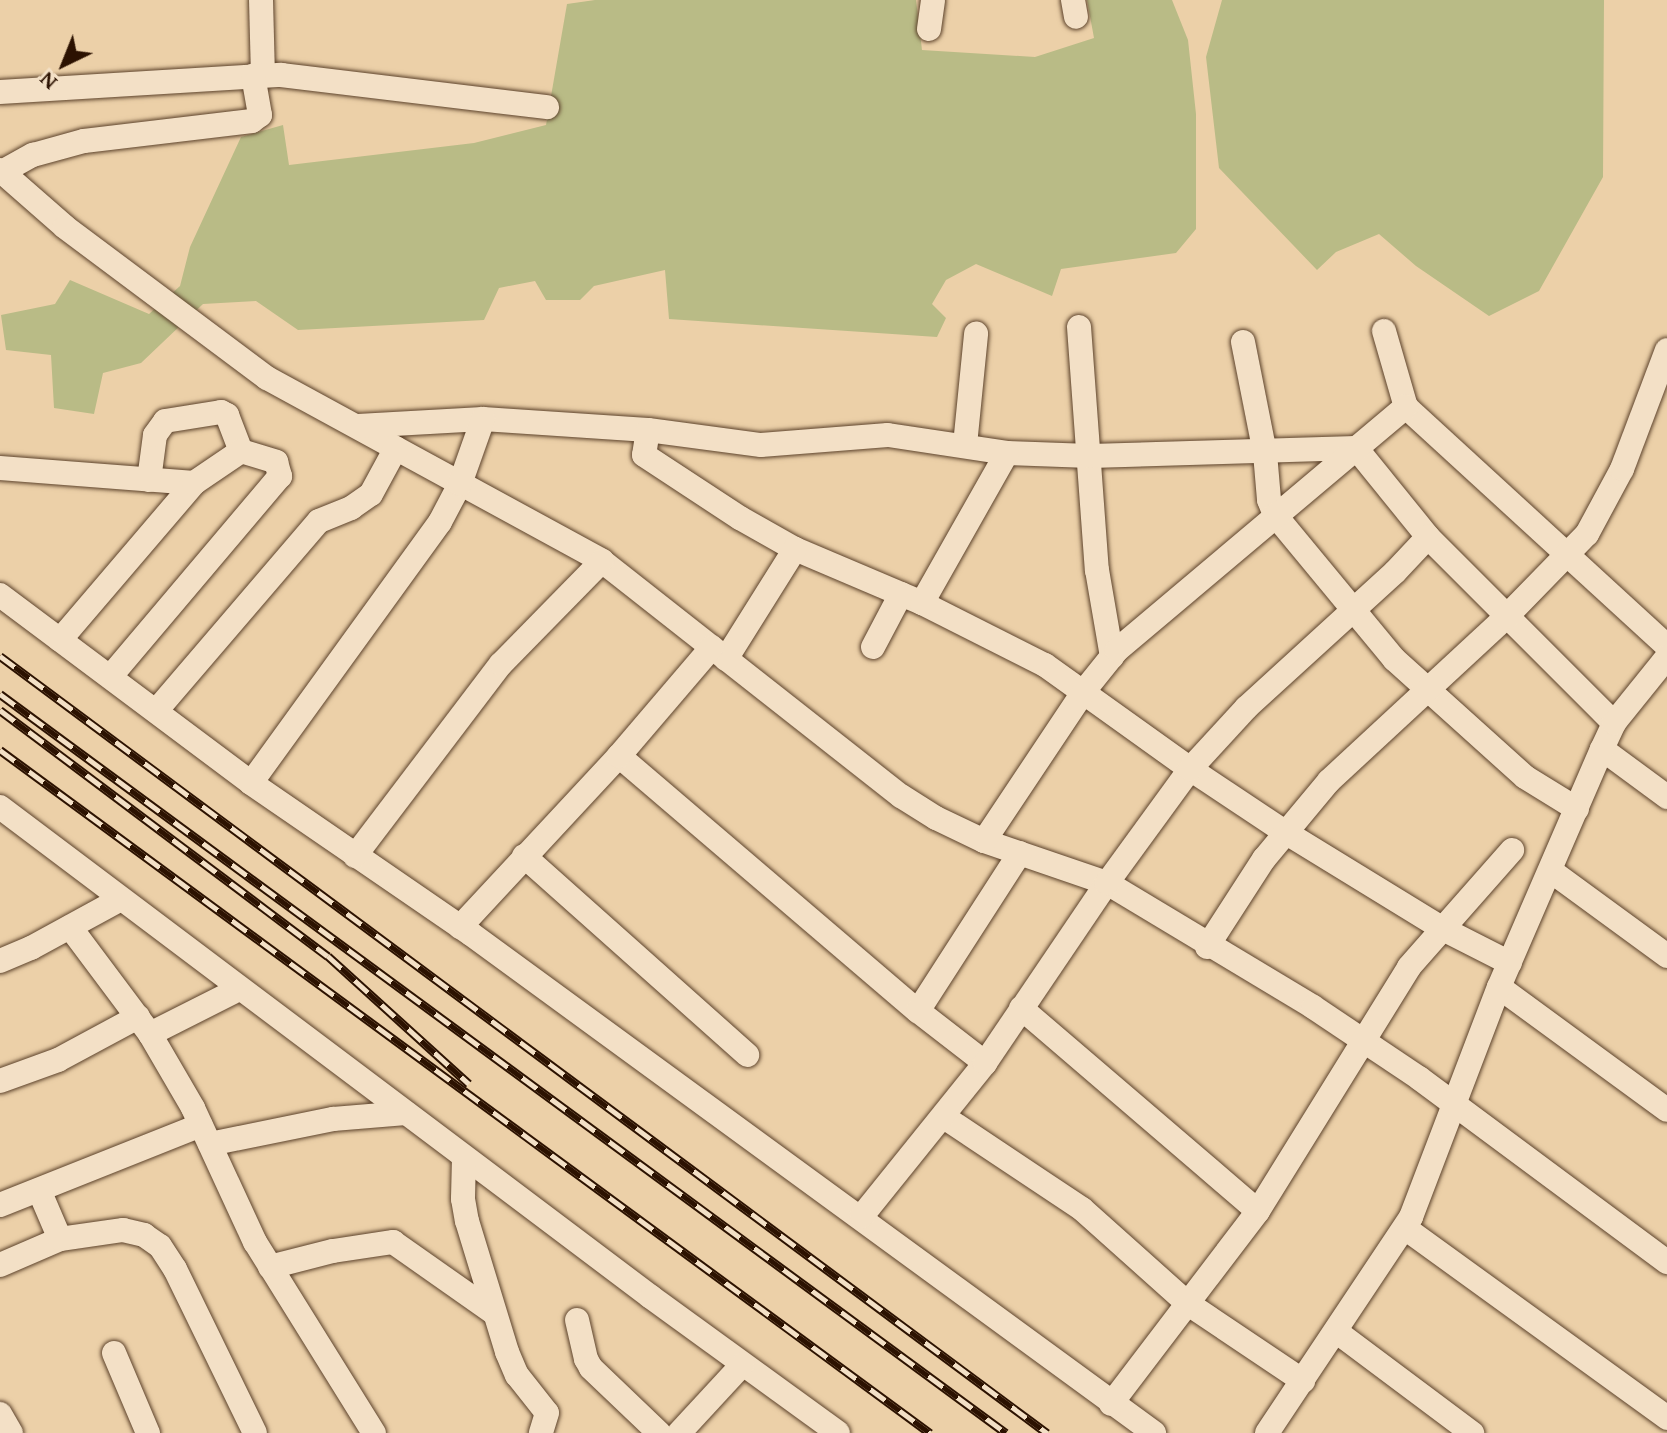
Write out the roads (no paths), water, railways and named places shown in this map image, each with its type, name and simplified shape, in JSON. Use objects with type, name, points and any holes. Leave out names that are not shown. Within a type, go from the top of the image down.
[{"type":"street","points":[[261,0],[260,115],[252,121],[84,141],[33,155],[0,171],[65,227],[267,378],[602,561],[901,796],[936,818],[984,841],[1107,883],[1207,947],[1364,1038],[1667,1262]]},
{"type":"street","points":[[929,29],[933,0]]},
{"type":"street","points":[[0,92],[258,76],[547,107]]},
{"type":"street","points":[[1079,327],[1097,570],[1112,657]]},
{"type":"street","points":[[1384,331],[1406,407],[1667,646]]},
{"type":"street","points":[[965,445],[976,334]]},
{"type":"street","points":[[1243,342],[1265,453],[1269,500],[1275,515],[1352,612],[1428,690],[1525,777],[1577,809]]},
{"type":"street","points":[[1207,947],[1247,882],[1329,781],[1567,557],[1605,504],[1667,350]]},
{"type":"street","points":[[984,841],[1084,691],[1112,657],[1275,515],[1406,407]]},
{"type":"street","points":[[149,480],[155,435],[165,421],[221,412],[227,415],[241,451]]},
{"type":"street","points":[[358,426],[483,419],[648,430],[752,445],[867,434],[1007,453],[1090,456],[1356,448]]},
{"type":"street","points":[[251,783],[440,522],[460,484],[483,419]]},
{"type":"street","points":[[648,430],[643,451],[646,458],[795,549],[911,599],[1045,665],[1190,769],[1285,832],[1443,929],[1510,963]]},
{"type":"street","points":[[156,711],[319,521],[351,508],[371,494],[396,448]]},
{"type":"street","points":[[1356,448],[1428,537],[1614,723]]},
{"type":"street","points":[[60,640],[194,483],[241,451],[271,458],[280,466],[280,476],[111,676]]},
{"type":"street","points":[[873,647],[911,599],[1007,453]]},
{"type":"street","points":[[0,468],[194,483]]},
{"type":"street","points":[[862,1216],[985,1063],[1107,883],[1190,769],[1246,708],[1352,612],[1428,537]]},
{"type":"street","points":[[460,927],[719,653],[795,549]]},
{"type":"street","points":[[355,856],[501,664],[602,561]]},
{"type":"street","points":[[0,595],[251,783],[460,927],[862,1216],[1154,1433]]},
{"type":"street","points":[[1271,1431],[1405,1228],[1456,1106],[1499,987],[1602,749],[1614,723],[1667,657]]},
{"type":"street","points":[[1602,749],[1667,797]]},
{"type":"street","points":[[619,756],[918,1011],[985,1063]]},
{"type":"street","points":[[0,808],[742,1365],[838,1433]]},
{"type":"street","points":[[1111,1404],[1258,1211],[1409,967],[1512,850]]},
{"type":"street","points":[[918,1011],[1020,853]]},
{"type":"street","points":[[524,856],[747,1055]]},
{"type":"street","points":[[1551,871],[1667,956]]},
{"type":"street","points":[[0,961],[119,900]]},
{"type":"street","points":[[70,927],[144,1026],[205,1134],[242,1217],[270,1267],[374,1433]]},
{"type":"street","points":[[1499,987],[1667,1110]]},
{"type":"street","points":[[0,1081],[239,989]]},
{"type":"street","points":[[1021,1008],[1258,1211]]},
{"type":"street","points":[[0,1205],[205,1134],[406,1113]]},
{"type":"street","points":[[944,1117],[1082,1209],[1187,1303],[1303,1381]]},
{"type":"street","points":[[464,1157],[465,1210],[494,1313],[517,1375],[547,1413],[541,1433]]},
{"type":"street","points":[[39,1190],[60,1239]]},
{"type":"street","points":[[1405,1228],[1667,1418]]},
{"type":"street","points":[[0,1265],[60,1239],[123,1230],[144,1235],[160,1246],[175,1269],[255,1433]]},
{"type":"street","points":[[270,1267],[333,1251],[393,1242],[494,1313]]},
{"type":"street","points":[[577,1320],[591,1368],[659,1433]]},
{"type":"street","points":[[1337,1332],[1472,1433]]},
{"type":"street","points":[[114,1353],[148,1433]]},
{"type":"street","points":[[679,1433],[742,1365]]},
{"type":"street","points":[[0,1414],[11,1433]]},
{"type":"railway","points":[[0,656],[1047,1433]]},
{"type":"railway","points":[[0,694],[1006,1433]]},
{"type":"railway","points":[[0,710],[328,956],[469,1084]]},
{"type":"railway","points":[[0,750],[930,1433]]}]
